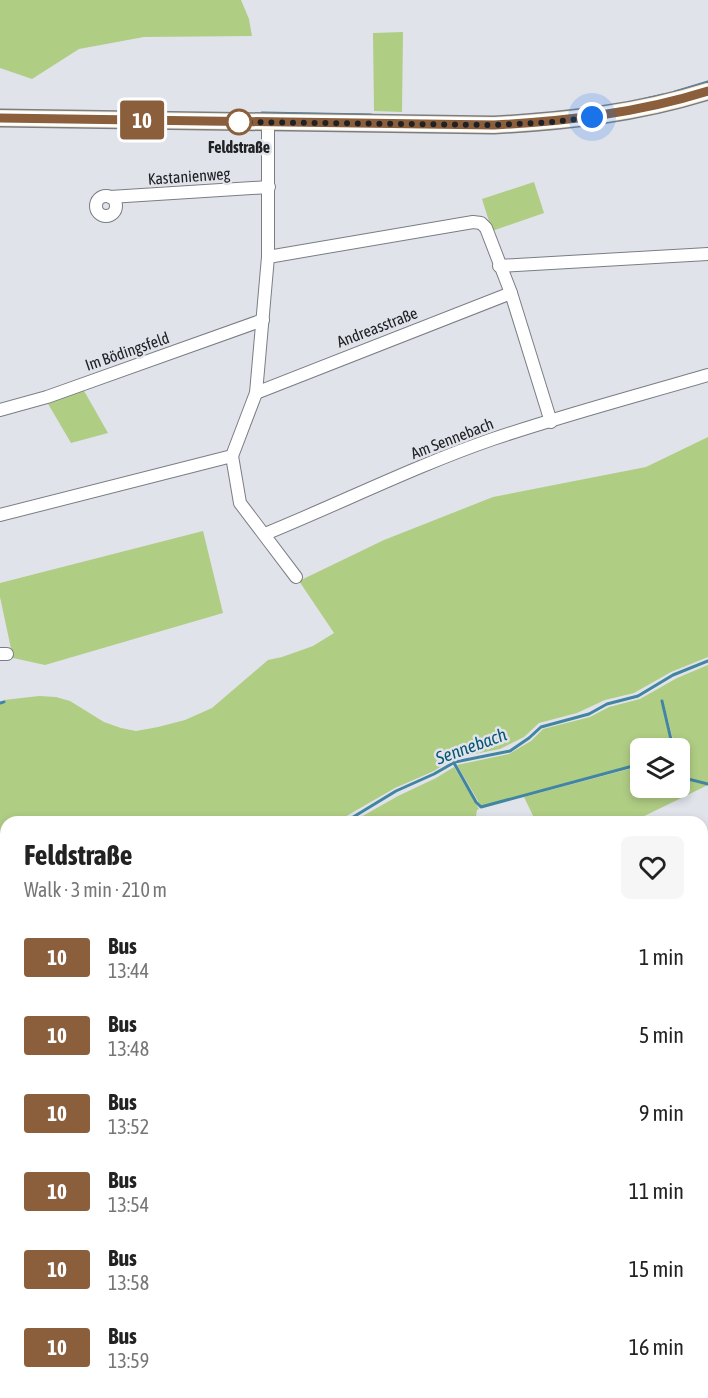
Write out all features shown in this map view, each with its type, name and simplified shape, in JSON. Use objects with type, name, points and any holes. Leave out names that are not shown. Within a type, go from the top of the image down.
[{"type":"main road","points":[[0,118],[494,125],[554,122],[629,111],[680,100],[708,91]]},
{"type":"street","points":[[268,122],[268,257],[264,320],[256,393],[232,456],[240,503],[296,578]]},
{"type":"street","name":"Kastanienweg","points":[[110,196],[269,188]]},
{"type":"street","points":[[268,257],[473,222],[481,223],[486,228],[511,293],[551,422]]},
{"type":"street","points":[[500,266],[708,254]]},
{"type":"street","name":"Andreasstraße","points":[[256,393],[511,293]]},
{"type":"street","name":"Im Bödingsfeld","points":[[0,410],[47,397],[264,320]]},
{"type":"street","name":"Am Sennebach","points":[[265,534],[373,486],[492,440],[708,375]]},
{"type":"street","points":[[0,515],[232,456]]},
{"type":"green space","points":[[0,0],[241,0],[249,19],[252,36],[144,37],[79,49],[32,79],[0,68]]},
{"type":"green space","points":[[403,32],[402,112],[374,111],[373,33]]},
{"type":"green space","points":[[534,182],[544,213],[492,231],[482,199]]},
{"type":"green space","points":[[83,389],[108,433],[71,443],[47,402]]},
{"type":"green space","points":[[708,437],[708,657],[671,672],[634,693],[605,700],[577,713],[539,723],[524,737],[500,749],[454,758],[434,771],[395,788],[346,816],[0,816],[0,704],[5,704],[4,700],[39,696],[56,697],[70,701],[104,722],[136,731],[185,720],[212,708],[268,660],[313,646],[334,633],[299,581],[384,540],[493,497],[646,467]]},
{"type":"green space","points":[[203,531],[223,613],[45,665],[13,658],[0,597],[0,583]]},
{"type":"green space","points":[[708,665],[708,783],[690,779],[690,738],[672,738],[663,700],[661,701],[670,738],[630,738],[630,766],[481,806],[457,765],[509,754],[531,741],[543,729],[590,717],[609,707],[640,699],[677,678]]},
{"type":"green space","points":[[454,767],[479,809],[476,816],[363,816],[398,796]]},
{"type":"green space","points":[[630,769],[630,798],[681,798],[644,816],[533,816],[524,797]]},
{"type":"green space","points":[[690,781],[708,785],[690,794]]},
{"type":"waterway","points":[[675,92],[708,82]]},
{"type":"waterway","points":[[646,99],[663,95]]},
{"type":"waterway","points":[[262,113],[371,115]]},
{"type":"waterway","name":"Sennebach","points":[[355,816],[396,791],[455,762],[510,751],[541,727],[589,714],[607,704],[638,696],[673,675],[708,661]]},
{"type":"waterway","points":[[662,701],[671,738]]},
{"type":"waterway","points":[[0,703],[4,702]]},
{"type":"waterway","points":[[454,763],[481,807],[630,767]]},
{"type":"waterway","points":[[690,780],[708,784]]},
{"type":"bus line","name":"10","points":[[0,118],[494,125],[554,122],[629,111],[680,100],[708,91]]},
{"type":"place","name":"Feldstraße","points":[[239,122]]},
{"type":"route","points":[[239,122],[494,125],[554,122],[592,117]]}]
